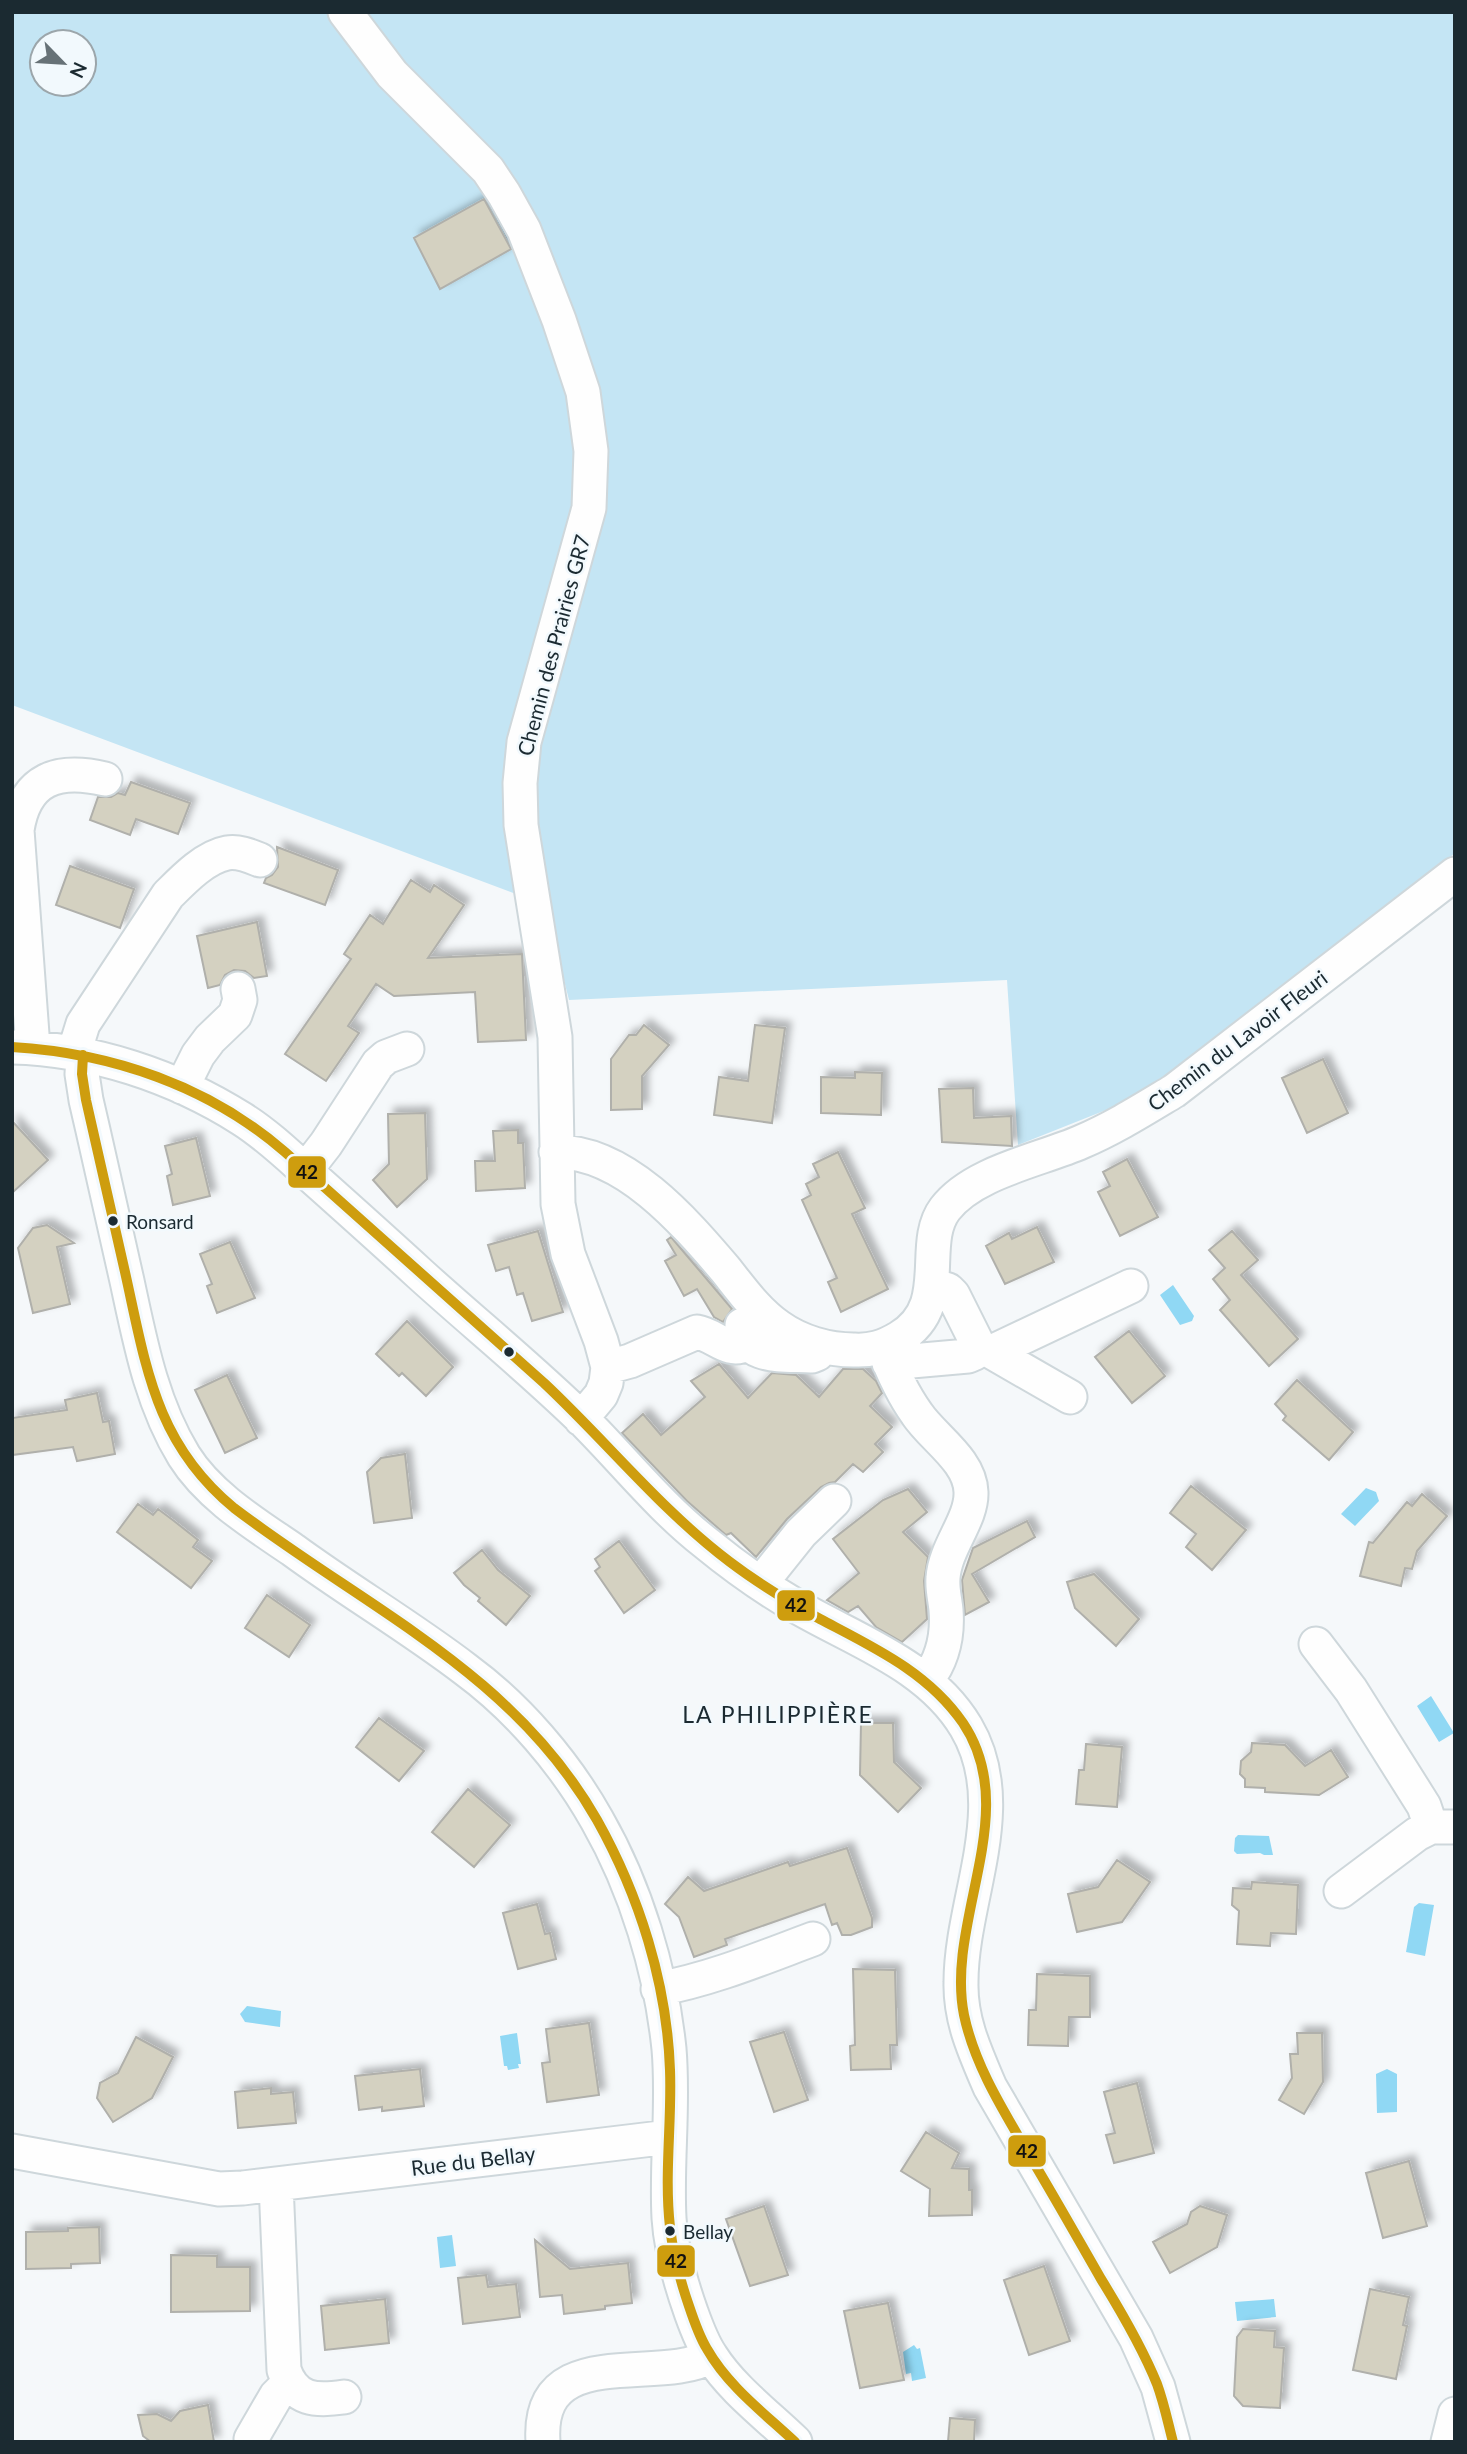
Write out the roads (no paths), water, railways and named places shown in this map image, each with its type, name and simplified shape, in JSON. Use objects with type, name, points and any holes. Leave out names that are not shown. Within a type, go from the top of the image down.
[{"type":"street","name":"Chemin des Prairies GR7","points":[[345,12],[392,74],[488,170],[504,194],[524,230],[559,320],[583,393],[591,451],[589,508],[524,742],[520,783],[521,825],[555,1037],[558,1205],[568,1254],[608,1367]]},
{"type":"street","points":[[105,779],[90,775],[46,779],[37,787],[18,819],[17,830],[53,1051],[82,1074],[143,1354],[162,1415],[186,1459],[217,1493],[256,1524],[468,1671],[524,1722],[563,1769],[597,1820],[643,1926],[669,2046],[669,2217],[672,2247],[682,2288],[711,2356],[737,2388],[795,2442]]},
{"type":"street","points":[[53,1051],[83,1024],[168,895],[184,879],[208,862],[227,853],[244,854],[260,860]]},
{"type":"street","name":"Chemin du Lavoir Fleuri","points":[[556,1152],[572,1152],[592,1157],[613,1166],[642,1186],[708,1249],[779,1328],[808,1342],[840,1350],[886,1355],[909,1332],[924,1310],[932,1285],[938,1221],[958,1196],[986,1178],[1105,1131],[1174,1091],[1455,874]]},
{"type":"street","points":[[53,1051],[67,1021],[123,937],[140,894]]},
{"type":"street","points":[[182,1087],[198,1055],[235,1015],[240,1000],[238,989]]},
{"type":"street","points":[[305,1171],[326,1144],[377,1064],[386,1057],[407,1049]]},
{"type":"street","points":[[53,1051],[143,1071],[182,1087],[244,1120],[305,1171],[581,1419],[693,1532],[794,1605],[927,1680],[950,1703],[967,1728],[980,1763],[986,1793],[985,1829],[963,1950],[960,1984],[963,2016],[990,2087],[1136,2338],[1158,2386],[1172,2442]]},
{"type":"street","points":[[932,1285],[948,1290],[953,1296],[976,1341],[983,1349],[1070,1397]]},
{"type":"street","points":[[927,1680],[940,1659],[946,1631],[943,1588],[945,1561],[969,1506],[971,1492],[964,1469],[918,1416],[886,1355],[968,1356],[983,1349],[1006,1345],[1131,1286]]},
{"type":"street","points":[[747,1295],[742,1304],[743,1336],[746,1343],[755,1350],[812,1356],[817,1354],[821,1345]]},
{"type":"street","points":[[581,1419],[601,1395],[608,1367],[697,1332],[734,1348],[746,1343]]},
{"type":"street","points":[[761,1583],[801,1533],[834,1501]]},
{"type":"street","points":[[1316,1644],[1352,1690],[1424,1806],[1443,1827],[1418,1834],[1340,1891]]},
{"type":"street","points":[[658,1989],[684,1984],[744,1965],[813,1939]]},
{"type":"street","name":"Rue du Bellay","points":[[12,2151],[219,2189],[669,2137]]},
{"type":"street","points":[[276,2184],[284,2370],[289,2383],[308,2397],[321,2400],[344,2397]]},
{"type":"street","points":[[543,2442],[543,2422],[548,2406],[556,2393],[570,2382],[601,2371],[694,2364],[711,2356]]},
{"type":"street","points":[[251,2439],[275,2396],[289,2383]]},
{"type":"street","points":[[1448,2442],[1455,2414]]},
{"type":"water","points":[[1173,1285],[1194,1316],[1192,1321],[1180,1325],[1160,1295]]},
{"type":"water","points":[[1366,1488],[1376,1492],[1379,1501],[1355,1526],[1341,1514]]},
{"type":"water","points":[[1431,1696],[1454,1733],[1439,1742],[1417,1706]]},
{"type":"water","points":[[1238,1835],[1269,1836],[1273,1855],[1237,1854],[1234,1851],[1235,1838]]},
{"type":"water","points":[[1419,1903],[1434,1905],[1425,1956],[1406,1952],[1414,1907]]},
{"type":"water","points":[[247,2006],[281,2011],[280,2027],[245,2022],[240,2014]]},
{"type":"water","points":[[517,2033],[521,2064],[518,2064],[519,2068],[508,2070],[507,2066],[504,2066],[500,2036]]},
{"type":"water","points":[[1387,2069],[1397,2074],[1397,2112],[1377,2113],[1376,2074]]},
{"type":"water","points":[[452,2235],[456,2266],[440,2268],[437,2237]]},
{"type":"water","points":[[1274,2299],[1276,2317],[1237,2321],[1235,2302]]},
{"type":"water","points":[[914,2345],[917,2349],[920,2348],[926,2378],[912,2381],[911,2373],[906,2374],[903,2352]]},
{"type":"place","name":"Ronsard","points":[[113,1221]]},
{"type":"place","name":"Bellay","points":[[670,2231]]},
{"type":"district","name":"LA PHILIPPIÈRE","points":[[778,1714]]}]
